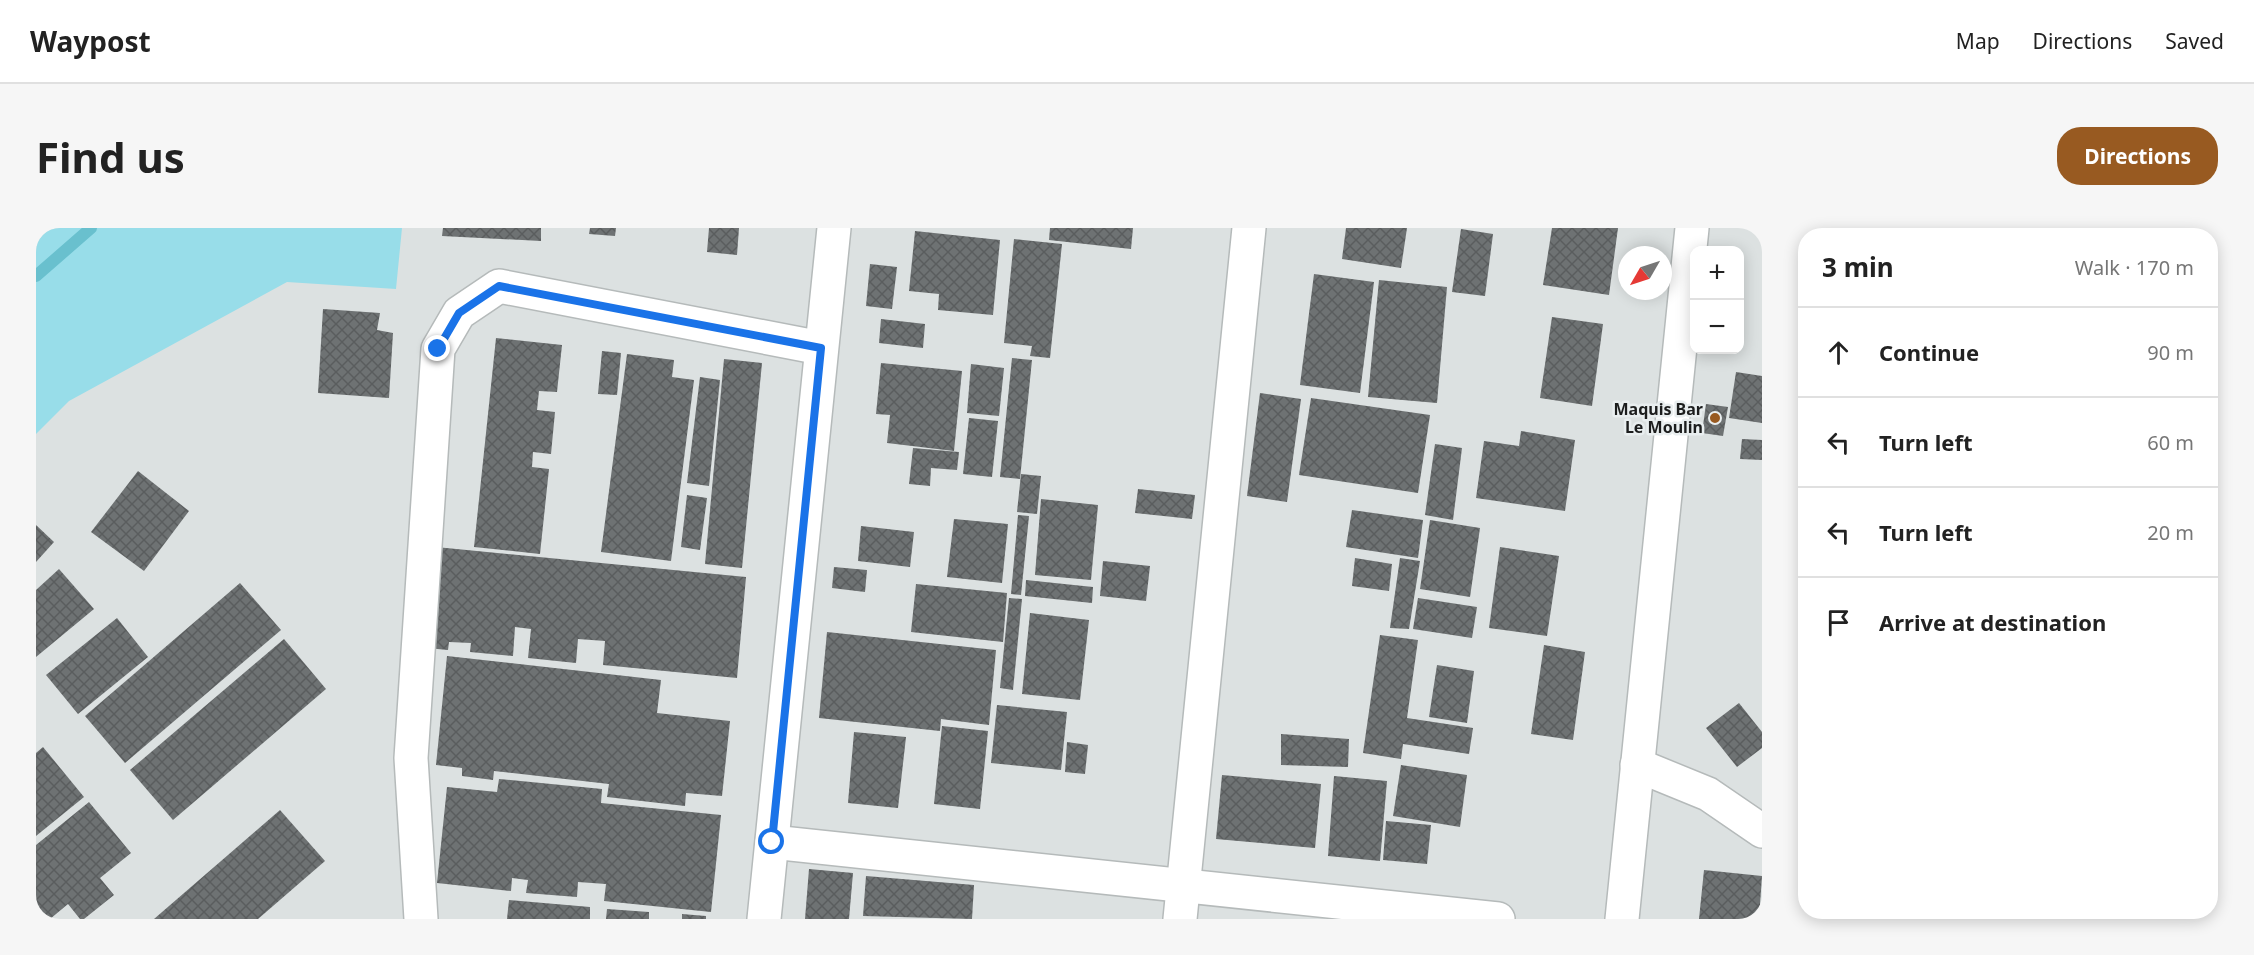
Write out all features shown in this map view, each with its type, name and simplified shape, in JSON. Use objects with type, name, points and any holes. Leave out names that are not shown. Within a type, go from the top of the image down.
[{"type":"street","points":[[764,919],[834,228]]},
{"type":"street","points":[[1180,919],[1249,228]]},
{"type":"street","points":[[1622,919],[1692,228]]},
{"type":"street","points":[[421,919],[411,758],[438,349],[459,313],[499,286],[821,348]]},
{"type":"street","points":[[1637,765],[1707,794],[1762,831]]},
{"type":"street","points":[[772,842],[1498,919]]},
{"type":"shaded area","points":[[36,228],[402,228],[396,289],[287,282],[69,401],[36,434]]},
{"type":"building","points":[[443,228],[541,228],[541,241],[442,236]]},
{"type":"building","points":[[590,228],[616,228],[615,236],[589,234]]},
{"type":"building","points":[[709,228],[739,228],[737,255],[707,252]]},
{"type":"building","points":[[1050,228],[1133,228],[1131,249],[1049,240]]},
{"type":"building","points":[[1346,228],[1407,228],[1401,268],[1342,259]]},
{"type":"building","points":[[1552,228],[1618,228],[1609,295],[1543,285]]},
{"type":"building","points":[[1461,229],[1493,234],[1485,296],[1452,292]]},
{"type":"building","points":[[915,231],[1000,240],[993,315],[938,310],[939,294],[909,291]]},
{"type":"building","points":[[1014,239],[1062,244],[1050,358],[1030,356],[1032,346],[1004,343]]},
{"type":"building","points":[[870,264],[897,267],[892,309],[866,306]]},
{"type":"building","points":[[1314,274],[1374,282],[1360,393],[1300,385]]},
{"type":"building","points":[[1379,280],[1447,287],[1437,403],[1368,397]]},
{"type":"building","points":[[323,309],[380,313],[377,330],[393,333],[389,398],[318,393]]},
{"type":"building","points":[[1552,317],[1603,324],[1592,406],[1540,398]]},
{"type":"building","points":[[881,319],[925,324],[923,348],[879,343]]},
{"type":"building","points":[[496,338],[562,345],[557,392],[539,391],[537,410],[555,412],[551,454],[533,452],[532,467],[549,469],[540,554],[474,547]]},
{"type":"building","points":[[602,351],[621,353],[617,395],[598,394]]},
{"type":"building","points":[[627,354],[674,360],[672,377],[694,380],[671,561],[601,552]]},
{"type":"building","points":[[1012,358],[1032,360],[1020,479],[1000,477]]},
{"type":"building","points":[[724,359],[762,363],[742,568],[705,564]]},
{"type":"building","points":[[881,363],[962,371],[954,451],[887,443],[890,415],[876,414]]},
{"type":"building","points":[[971,364],[1004,368],[999,416],[967,413]]},
{"type":"building","points":[[1736,372],[1762,376],[1762,423],[1729,418]]},
{"type":"building","points":[[700,377],[720,380],[709,486],[687,483]]},
{"type":"building","points":[[1260,393],[1301,399],[1287,502],[1247,496]]},
{"type":"building","points":[[1311,398],[1430,415],[1418,493],[1299,475]]},
{"type":"building","points":[[1706,404],[1728,407],[1723,436],[1702,433]]},
{"type":"building","points":[[969,418],[998,421],[992,477],[963,474]]},
{"type":"building","points":[[1521,431],[1575,440],[1565,511],[1476,498],[1484,441],[1519,446]]},
{"type":"building","points":[[1742,439],[1762,440],[1762,460],[1740,459]]},
{"type":"building","points":[[1435,444],[1462,448],[1453,520],[1425,515]]},
{"type":"building","points":[[913,448],[959,452],[957,470],[931,468],[930,486],[909,484]]},
{"type":"building","points":[[138,471],[189,511],[144,571],[91,532]]},
{"type":"building","points":[[1021,474],[1041,476],[1037,514],[1017,512]]},
{"type":"building","points":[[1138,489],[1195,495],[1192,519],[1135,513]]},
{"type":"building","points":[[687,495],[707,498],[700,550],[681,547]]},
{"type":"building","points":[[1041,499],[1098,505],[1091,580],[1035,575]]},
{"type":"building","points":[[1352,510],[1423,520],[1418,558],[1346,547]]},
{"type":"building","points":[[1018,515],[1029,516],[1021,595],[1011,594]]},
{"type":"building","points":[[954,519],[1008,524],[1002,583],[947,577]]},
{"type":"building","points":[[1430,520],[1480,528],[1470,597],[1420,589]]},
{"type":"building","points":[[36,525],[54,542],[36,562]]},
{"type":"building","points":[[861,526],[914,532],[910,567],[858,561]]},
{"type":"building","points":[[436,547],[746,577],[737,678],[603,665],[605,641],[578,639],[576,663],[528,658],[531,629],[515,627],[513,656],[470,652],[471,643],[449,642],[448,650],[427,648]]},
{"type":"building","points":[[1500,547],[1559,556],[1547,636],[1489,628]]},
{"type":"building","points":[[1355,558],[1392,564],[1389,591],[1352,586]]},
{"type":"building","points":[[1400,558],[1420,561],[1409,629],[1390,628]]},
{"type":"building","points":[[1103,561],[1150,566],[1146,601],[1100,596]]},
{"type":"building","points":[[834,567],[867,570],[865,592],[832,588]]},
{"type":"building","points":[[59,569],[94,609],[36,657],[36,590]]},
{"type":"building","points":[[1026,580],[1093,587],[1092,603],[1025,596]]},
{"type":"building","points":[[240,583],[281,630],[125,763],[85,716]]},
{"type":"building","points":[[916,584],[1007,593],[1003,642],[911,632]]},
{"type":"building","points":[[1009,598],[1022,599],[1013,690],[1000,688]]},
{"type":"building","points":[[1418,598],[1477,607],[1472,638],[1413,629]]},
{"type":"building","points":[[1030,613],[1089,620],[1080,700],[1022,694]]},
{"type":"building","points":[[117,618],[148,657],[78,714],[46,675]]},
{"type":"building","points":[[827,632],[996,650],[989,725],[941,719],[940,731],[819,718]]},
{"type":"building","points":[[1380,635],[1418,640],[1407,718],[1473,728],[1469,754],[1403,744],[1401,759],[1363,753]]},
{"type":"building","points":[[284,639],[326,689],[173,820],[130,770]]},
{"type":"building","points":[[1544,645],[1585,652],[1573,740],[1531,734]]},
{"type":"building","points":[[447,656],[661,680],[657,713],[730,721],[722,796],[686,793],[685,806],[607,797],[609,784],[494,771],[493,780],[462,776],[462,768],[436,765]]},
{"type":"building","points":[[1437,665],[1474,671],[1467,723],[1429,717]]},
{"type":"building","points":[[1739,703],[1762,732],[1762,748],[1737,767],[1706,728]]},
{"type":"building","points":[[997,705],[1067,712],[1061,770],[991,763]]},
{"type":"building","points":[[942,726],[988,731],[980,809],[934,804]]},
{"type":"building","points":[[854,732],[906,737],[898,808],[848,803]]},
{"type":"building","points":[[1281,734],[1349,739],[1348,767],[1281,765]]},
{"type":"building","points":[[1067,742],[1088,745],[1085,774],[1065,772]]},
{"type":"building","points":[[43,747],[84,797],[36,836],[36,753]]},
{"type":"building","points":[[1401,765],[1467,775],[1460,827],[1393,816]]},
{"type":"building","points":[[1222,775],[1321,784],[1315,848],[1216,839]]},
{"type":"building","points":[[1334,776],[1387,781],[1380,861],[1328,856]]},
{"type":"building","points":[[499,779],[602,789],[601,803],[721,815],[711,912],[604,901],[606,884],[578,882],[577,897],[526,893],[528,880],[512,878],[511,891],[437,883],[447,787],[497,792]]},
{"type":"building","points":[[89,802],[131,853],[100,878],[114,895],[84,919],[80,919],[68,904],[50,919],[36,919],[36,845]]},
{"type":"building","points":[[280,810],[325,861],[258,919],[154,919]]},
{"type":"building","points":[[1386,821],[1431,825],[1427,864],[1383,860]]},
{"type":"building","points":[[809,869],[853,873],[849,919],[805,919]]},
{"type":"building","points":[[1704,870],[1762,876],[1759,919],[1699,919]]},
{"type":"building","points":[[866,876],[974,885],[972,919],[863,916]]},
{"type":"building","points":[[509,900],[590,907],[590,919],[507,919]]},
{"type":"building","points":[[607,909],[649,912],[649,919],[606,919]]},
{"type":"building","points":[[682,914],[706,916],[706,919],[682,919]]},
{"type":"waterway","points":[[36,276],[91,228]]},
{"type":"place","name":"Maquis Bar Le Moulin","points":[[1715,418]]},
{"type":"route","points":[[438,349],[459,313],[499,286],[821,348],[772,842]]}]
